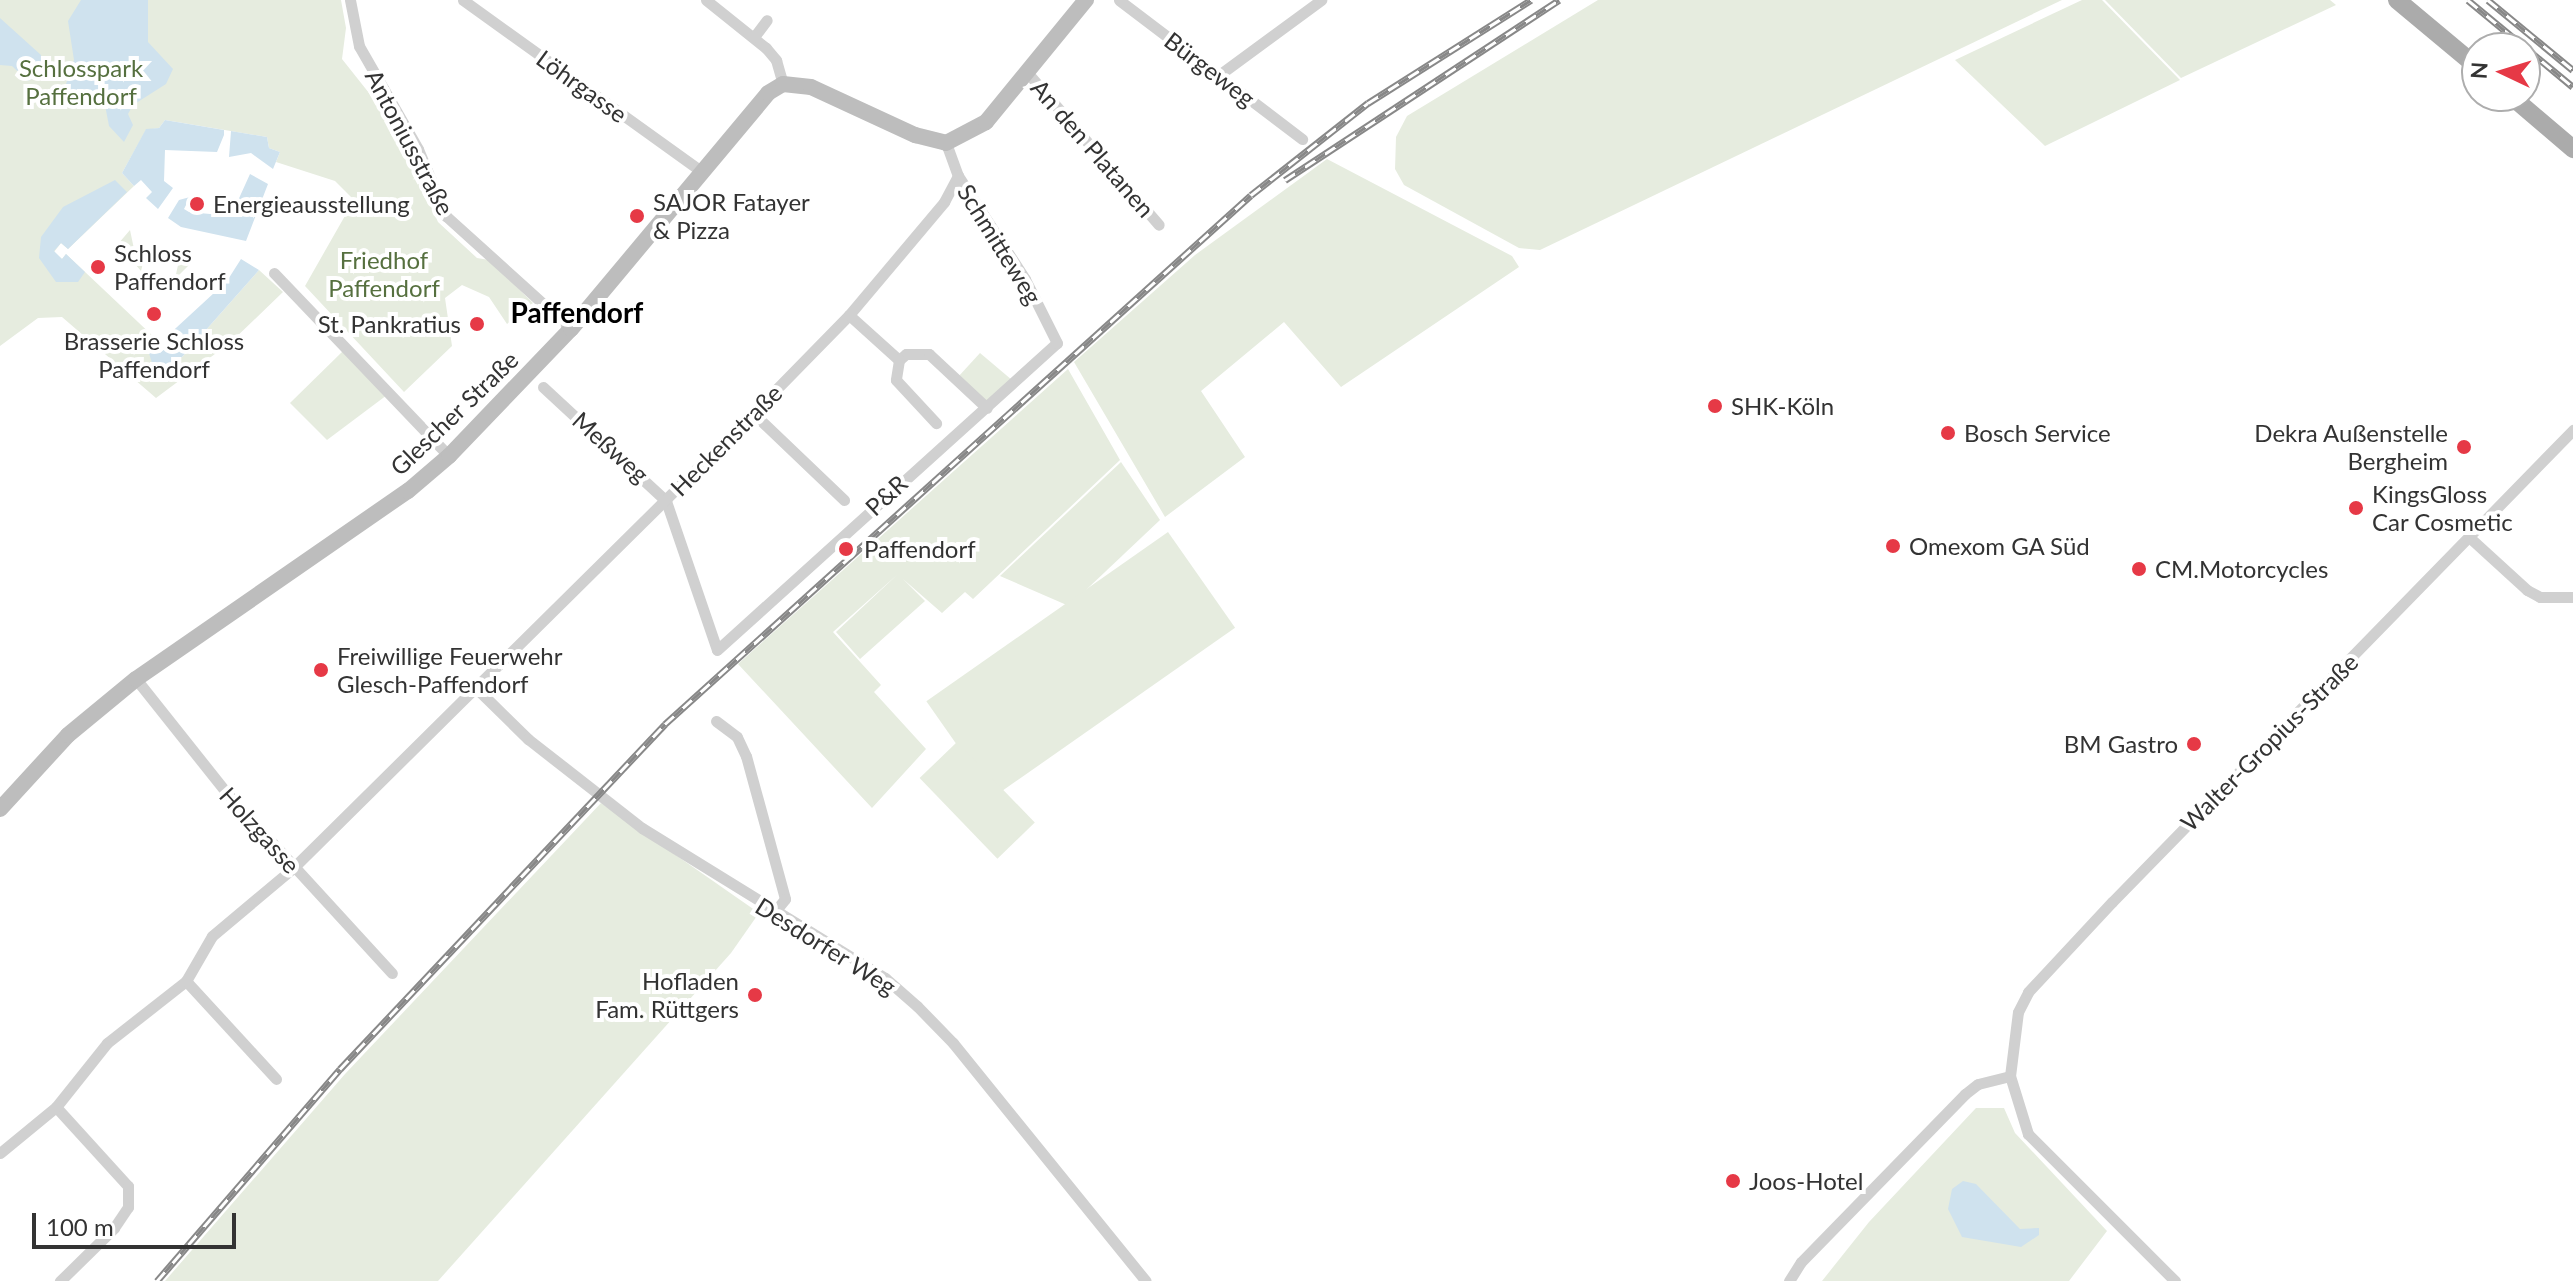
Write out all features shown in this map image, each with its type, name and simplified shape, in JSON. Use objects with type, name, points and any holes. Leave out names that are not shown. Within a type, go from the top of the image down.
[{"type":"main road","points":[[2397,0],[2461,54]]},
{"type":"main road","points":[[2530,112],[2573,149]]},
{"type":"street","name":"Antoniusstraße","points":[[350,0],[359,46],[418,149],[446,216],[571,329]]},
{"type":"street","name":"Löhrgasse","points":[[463,0],[701,171]]},
{"type":"street","points":[[706,0],[754,37],[776,60],[783,84],[811,87],[923,139],[946,143],[986,122],[1086,0]]},
{"type":"street","name":"Bürgeweg","points":[[1119,0],[1302,139]]},
{"type":"street","points":[[1219,75],[1321,0]]},
{"type":"street","points":[[754,37],[767,20]]},
{"type":"street","name":"An den Platanen","points":[[1026,71],[1159,225]]},
{"type":"street","name":"Glescher Straße","points":[[0,809],[68,735],[136,679],[408,491],[449,456],[571,329],[768,93],[783,84]]},
{"type":"street","name":"Schmitteweg","points":[[946,143],[958,176],[1017,267],[1057,343]]},
{"type":"street","name":"Heckenstraße","points":[[0,1153],[56,1107],[107,1043],[186,981],[212,936],[293,868],[753,413],[849,315],[944,202],[958,176]]},
{"type":"street","points":[[274,273],[449,456]]},
{"type":"street","points":[[849,315],[899,360]]},
{"type":"street","name":"P&R","points":[[717,650],[1057,343]]},
{"type":"street","points":[[936,423],[896,380],[899,360],[906,354],[929,354],[987,408]]},
{"type":"street","name":"Meßweg","points":[[543,387],[666,501],[717,650]]},
{"type":"street","points":[[753,413],[844,500]]},
{"type":"street","name":"Walter-Gropius-Straße","points":[[2175,1281],[2041,1152],[2019,1115],[2010,1076],[2011,1035],[2028,992],[2573,430]]},
{"type":"street","points":[[2469,537],[2527,590],[2540,597],[2573,597]]},
{"type":"street","name":"Holzgasse","points":[[136,679],[293,868],[392,973]]},
{"type":"street","name":"Desdorfer Weg","points":[[474,686],[528,739],[598,794],[773,914],[885,978],[917,1006],[953,1043],[1146,1281]]},
{"type":"street","points":[[716,721],[737,737],[746,756],[785,899],[773,914]]},
{"type":"street","points":[[186,981],[276,1079]]},
{"type":"street","points":[[1789,1281],[1801,1262],[1965,1094],[1978,1084],[2010,1076]]},
{"type":"street","points":[[56,1107],[128,1186],[128,1207],[114,1228],[60,1281]]},
{"type":"green space","name":"Schlosspark Paffendorf","points":[[0,0],[341,0],[346,28],[342,59],[396,127],[438,222],[477,258],[489,260],[533,303],[507,324],[489,297],[462,285],[445,298],[452,346],[404,392],[305,286],[354,200],[335,181],[276,162],[280,152],[269,148],[267,137],[165,120],[159,128],[146,130],[122,173],[134,186],[68,249],[61,243],[54,252],[62,259],[66,254],[156,339],[148,351],[157,366],[182,357],[259,270],[283,292],[231,342],[156,398],[62,317],[38,318],[0,346]]},
{"type":"green space","points":[[1598,0],[2062,0],[1540,250],[1519,248],[1404,185],[1395,169],[1396,137],[1407,116]]},
{"type":"green space","points":[[2082,0],[2102,0],[2180,80],[2045,146],[1955,60]]},
{"type":"green space","points":[[2105,0],[2330,0],[2336,5],[2181,78]]},
{"type":"green space","points":[[1327,159],[1512,256],[1519,267],[1341,387],[1284,322],[1201,391],[1245,457],[1165,517],[1074,362],[1195,255]]},
{"type":"green space","points":[[130,230],[134,249],[144,259],[141,271],[118,244]]},
{"type":"green space","points":[[186,249],[189,265],[175,279],[181,251]]},
{"type":"green space","points":[[343,351],[387,395],[327,440],[290,403]]},
{"type":"green space","points":[[980,353],[1012,380],[986,404],[958,377]]},
{"type":"green space","points":[[1068,369],[1120,460],[973,599],[965,592],[942,613],[903,579],[925,601],[860,659],[836,632],[898,574],[833,632],[881,685],[874,692],[926,749],[872,808],[738,664]]},
{"type":"green space","points":[[1121,462],[1160,520],[1069,606],[1000,576]]},
{"type":"green space","points":[[1168,532],[1235,628],[993,797],[926,701]]},
{"type":"green space","points":[[957,742],[1035,823],[997,859],[920,778]]},
{"type":"green space","points":[[601,803],[759,913],[731,953],[438,1281],[165,1281],[345,1074]]},
{"type":"green space","points":[[1976,1108],[2004,1108],[2015,1133],[2107,1231],[2069,1281],[1822,1281],[1869,1222]]},
{"type":"water","points":[[81,0],[148,0],[148,42],[173,69],[166,84],[133,105],[128,114],[133,125],[124,142],[109,126],[105,105],[61,99],[74,60],[68,21]]},
{"type":"water","points":[[0,18],[41,55],[44,71],[28,81],[12,66],[0,65]]},
{"type":"water","points":[[165,120],[224,130],[224,135],[217,152],[165,150],[164,181],[173,188],[158,209],[146,198],[152,192],[141,180],[134,186],[122,173],[146,129],[159,128]]},
{"type":"water","points":[[231,131],[267,137],[269,148],[280,152],[273,169],[251,153],[229,157]]},
{"type":"water","points":[[250,174],[268,184],[246,241],[181,227],[168,218],[179,200],[190,197],[184,209],[189,212],[231,216]]},
{"type":"water","points":[[115,180],[127,192],[68,249],[61,243],[54,251],[62,259],[66,254],[85,272],[78,282],[56,282],[39,258],[41,237],[63,207]]},
{"type":"water","points":[[241,259],[259,270],[182,357],[164,367],[152,363],[148,350],[153,346],[160,353],[169,345],[164,339],[227,281]]},
{"type":"water","points":[[1963,1181],[1976,1184],[2020,1229],[2039,1228],[2039,1235],[2021,1247],[1962,1237],[1948,1209],[1952,1189]]},
{"type":"railway","points":[[157,1281],[340,1069],[665,724],[1251,195],[1368,103],[1531,0]]},
{"type":"railway","points":[[1285,180],[1559,0]]},
{"type":"railway","points":[[2468,0],[2573,87]]},
{"type":"railway","points":[[2488,0],[2573,70]]},
{"type":"place","name":"Energieausstellung","points":[[197,204]]},
{"type":"place","name":"SAJOR Fatayer & Pizza","points":[[637,216]]},
{"type":"place","name":"Schloss Paffendorf","points":[[98,267]]},
{"type":"place","name":"Brasserie Schloss Paffendorf","points":[[154,314]]},
{"type":"place","name":"St. Pankratius","points":[[477,324]]},
{"type":"place","name":"SHK-Köln","points":[[1715,406]]},
{"type":"place","name":"Bosch Service","points":[[1948,433]]},
{"type":"place","name":"Dekra Außenstelle Bergheim","points":[[2464,447]]},
{"type":"place","name":"KingsGloss Car Cosmetic","points":[[2356,508]]},
{"type":"place","name":"Omexom GA Süd","points":[[1893,546]]},
{"type":"place","name":"Paffendorf","points":[[846,549]]},
{"type":"place","name":"CM.Motorcycles","points":[[2139,569]]},
{"type":"place","name":"Freiwillige Feuerwehr Glesch-Paffendorf","points":[[321,670]]},
{"type":"place","name":"BM Gastro","points":[[2194,744]]},
{"type":"place","name":"Hofladen Fam. Rüttgers","points":[[755,995]]},
{"type":"place","name":"Joos-Hotel","points":[[1733,1181]]},
{"type":"district","name":"Paffendorf","points":[[577,312]]},
{"type":"park label","name":"Friedhof Paffendorf","points":[[384,274]]}]
